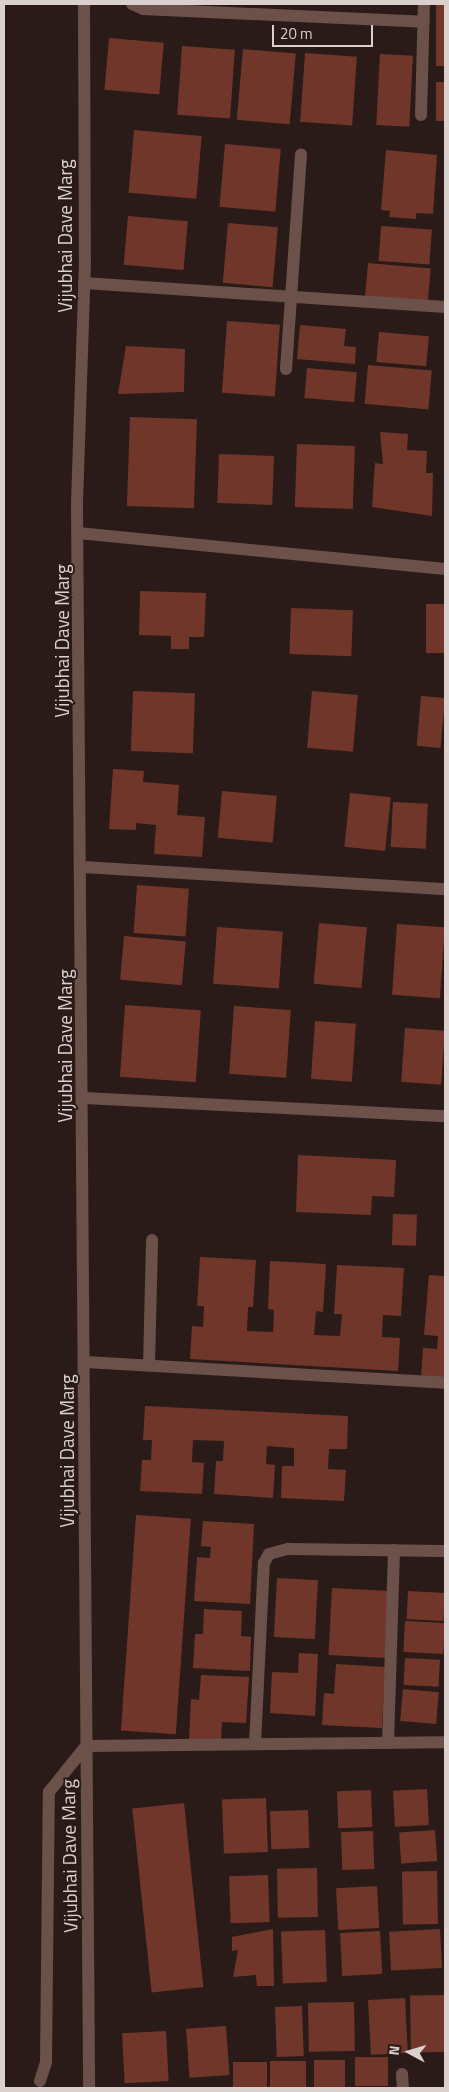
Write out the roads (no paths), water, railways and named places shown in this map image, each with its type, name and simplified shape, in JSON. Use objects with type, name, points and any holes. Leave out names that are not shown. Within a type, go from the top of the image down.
[{"type":"street","name":"Vijubhai Dave Marg","points":[[84,4],[84,283],[78,532],[84,1098],[86,1746],[90,2088]]},
{"type":"street","points":[[132,4],[143,9],[424,22]]},
{"type":"street","points":[[421,115],[424,4]]},
{"type":"street","points":[[286,369],[301,155]]},
{"type":"street","points":[[84,283],[445,307]]},
{"type":"street","points":[[78,532],[445,570]]},
{"type":"street","points":[[82,867],[445,889]]},
{"type":"street","points":[[84,1098],[445,1116]]},
{"type":"street","points":[[149,1365],[152,1240]]},
{"type":"street","points":[[85,1362],[445,1383]]},
{"type":"street","points":[[255,1744],[264,1563],[269,1554],[288,1548],[443,1551]]},
{"type":"street","points":[[388,1743],[394,1550]]},
{"type":"street","points":[[40,2081],[46,2062],[49,1792],[86,1746],[445,1742]]},
{"type":"street","points":[[402,2074],[403,2088]]}]
